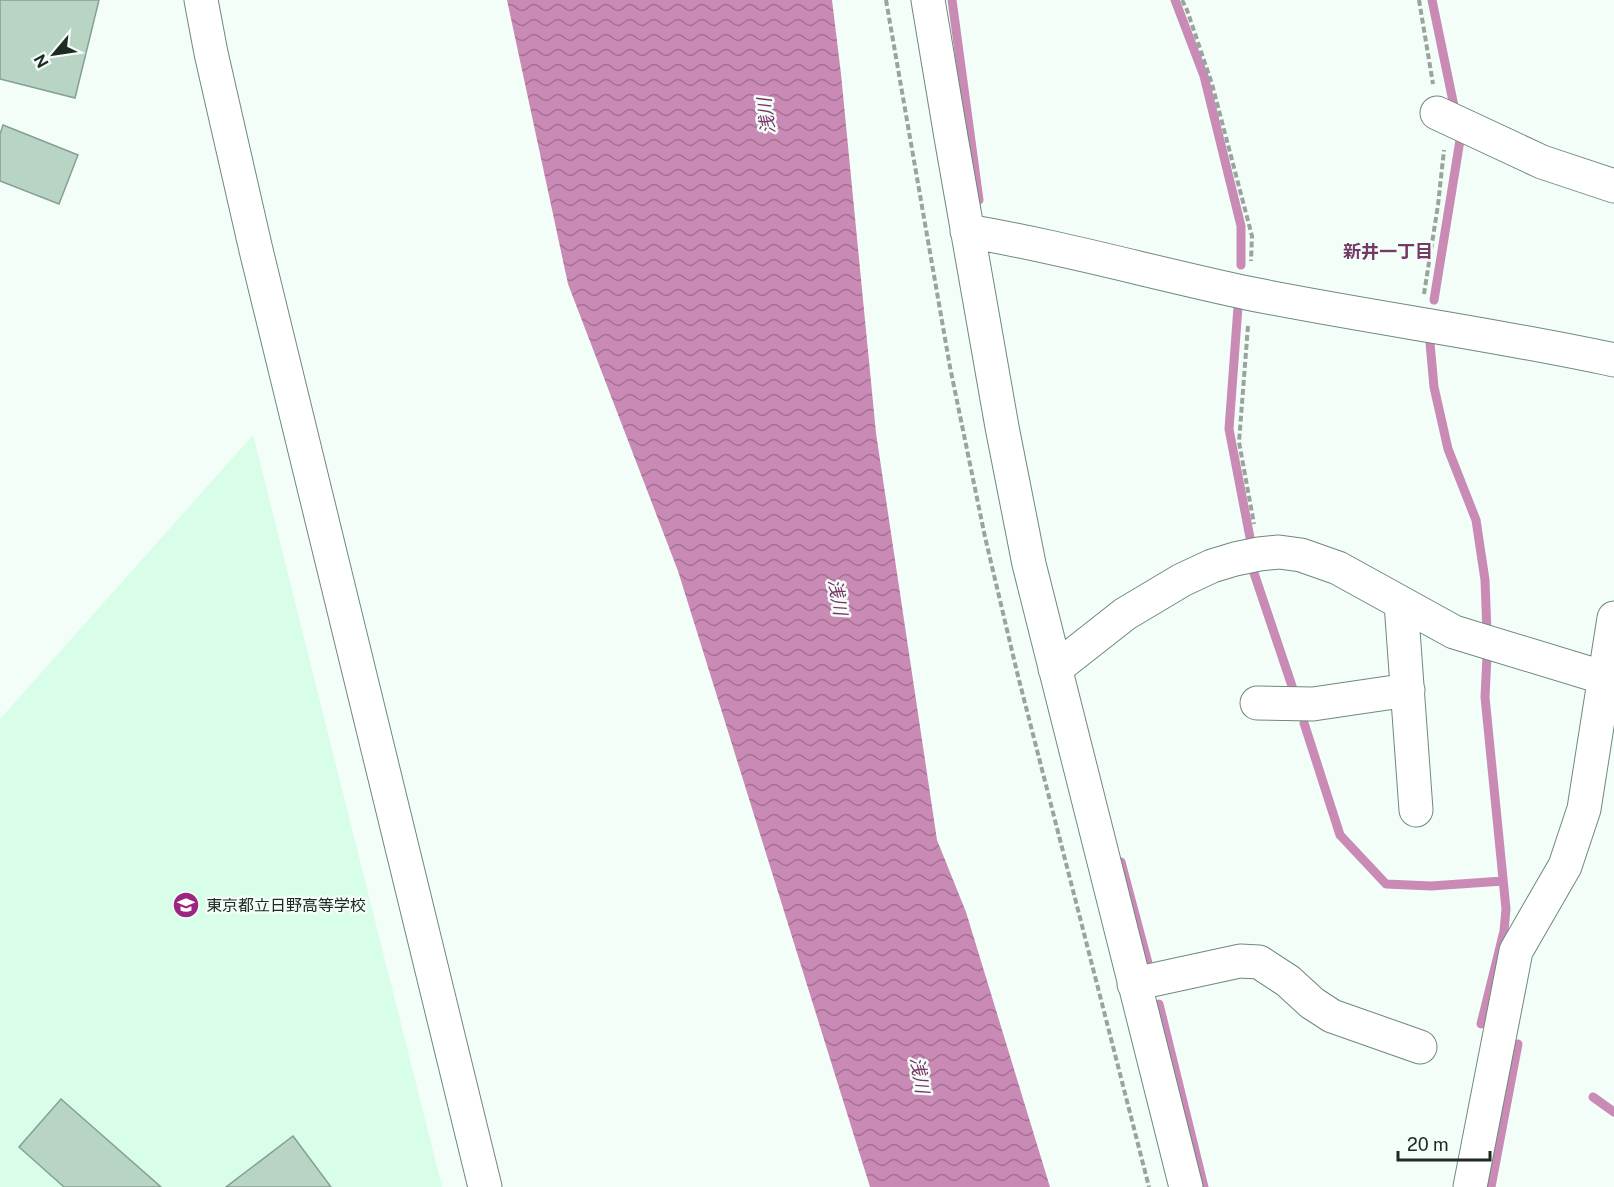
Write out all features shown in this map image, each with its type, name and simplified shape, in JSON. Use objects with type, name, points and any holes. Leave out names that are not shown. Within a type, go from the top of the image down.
[{"type":"street","points":[[201,0],[256,250],[485,1187]]},
{"type":"street","points":[[928,0],[1002,427],[1029,564],[1186,1187]]},
{"type":"street","points":[[1437,113],[1542,162],[1614,186]]},
{"type":"street","points":[[967,231],[1016,239],[1251,293],[1555,347],[1614,360]]},
{"type":"street","points":[[1055,669],[1125,614],[1182,580],[1212,566],[1260,554],[1279,552],[1301,555],[1338,568],[1454,632],[1605,678]]},
{"type":"street","points":[[1401,603],[1416,810]]},
{"type":"street","points":[[1470,1187],[1516,951],[1565,866],[1584,809],[1613,635]]},
{"type":"street","points":[[1257,703],[1313,704],[1408,690]]},
{"type":"street","points":[[1134,984],[1240,961],[1259,962],[1288,981],[1312,1003],[1332,1016],[1420,1047]]},
{"type":"path","points":[[1419,0],[1437,113],[1445,138],[1438,204],[1419,324]]},
{"type":"shaded area","name":"東京都立日野高等学校","points":[[253,435],[442,1187],[0,1187],[0,719]]},
{"type":"water","name":"浅川","points":[[507,0],[832,0],[876,433],[937,840],[966,912],[1050,1187],[870,1187],[678,571],[568,284]]},
{"type":"building","points":[[0,0],[99,0],[75,98],[0,79]]},
{"type":"building","points":[[3,125],[78,155],[59,204],[0,181],[0,134]]},
{"type":"building","points":[[61,1099],[161,1187],[64,1187],[19,1147]]},
{"type":"building","points":[[293,1136],[331,1187],[226,1187]]},
{"type":"waterway","points":[[952,0],[979,200]]},
{"type":"waterway","points":[[1175,0],[1204,76],[1241,226],[1241,265]]},
{"type":"waterway","points":[[1432,0],[1455,111]]},
{"type":"waterway","points":[[1434,300],[1461,134]]},
{"type":"waterway","points":[[1238,307],[1229,429],[1252,548]]},
{"type":"waterway","points":[[1430,343],[1434,387],[1448,449],[1476,520],[1485,580],[1487,633]]},
{"type":"waterway","points":[[1253,570],[1295,695]]},
{"type":"waterway","points":[[1481,1024],[1504,931],[1506,909],[1485,697],[1487,656]]},
{"type":"waterway","points":[[1304,723],[1340,835],[1386,884],[1431,886],[1503,881]]},
{"type":"waterway","points":[[1121,862],[1149,967]]},
{"type":"waterway","points":[[1159,1004],[1204,1187]]},
{"type":"waterway","points":[[1491,1187],[1518,1044]]},
{"type":"waterway","points":[[1593,1097],[1614,1112]]},
{"type":"place","name":"東京都立日野高等学校","points":[[186,905]]},
{"type":"district","name":"新井一丁目","points":[[1388,251]]}]
